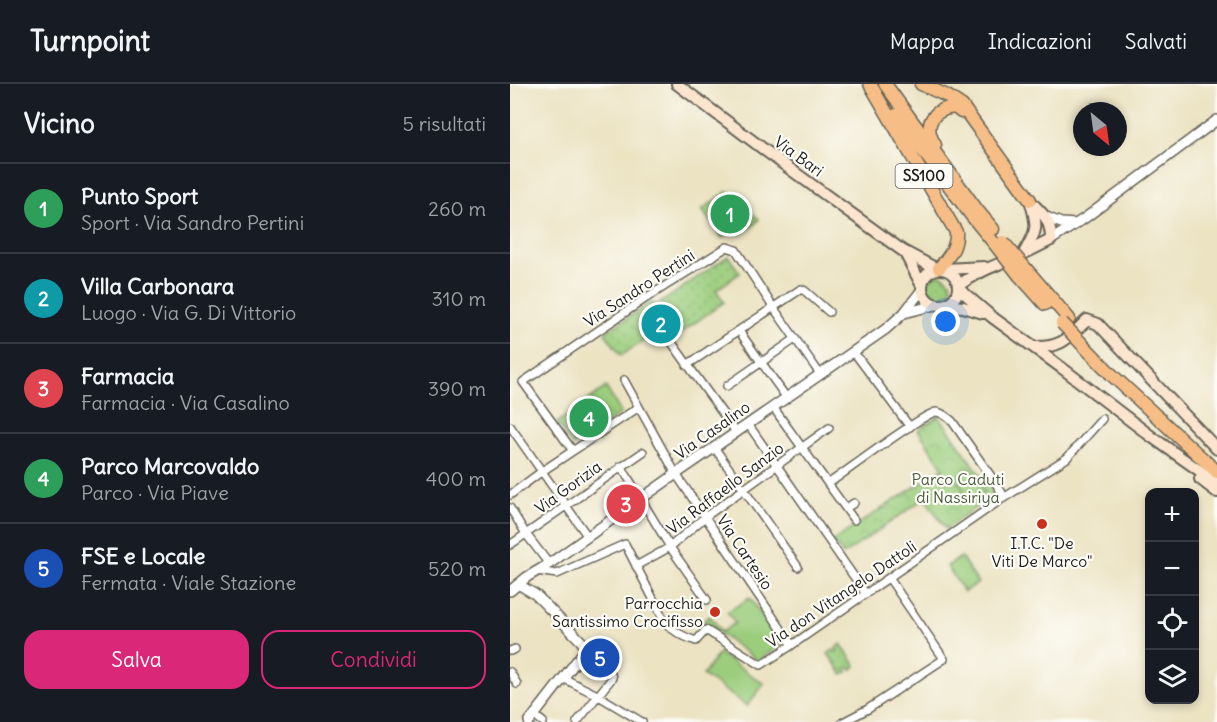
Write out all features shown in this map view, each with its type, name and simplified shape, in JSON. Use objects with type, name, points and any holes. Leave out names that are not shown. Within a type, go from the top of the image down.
[{"type":"highway","name":"SS100","points":[[870,84],[956,232],[957,240],[953,249],[939,268]]},
{"type":"highway","name":"SS100","points":[[876,84],[921,150],[971,215],[1086,342],[1113,376],[1217,472]]},
{"type":"highway","name":"SS100","points":[[885,84],[964,192]]},
{"type":"highway","name":"SS100","points":[[921,84],[962,106],[1030,200]]},
{"type":"highway","name":"SS100","points":[[976,124],[955,107],[945,108],[935,114],[929,123],[930,138],[1000,245]]},
{"type":"highway","name":"SS100","points":[[1086,342],[1112,363],[1217,462]]},
{"type":"main road","name":"Via Bari","points":[[677,84],[903,251],[939,268]]},
{"type":"main road","points":[[958,286],[990,266],[1023,254],[1051,240],[1051,228],[1041,220],[1030,200]]},
{"type":"main road","points":[[1023,254],[1041,220]]},
{"type":"main road","points":[[903,251],[924,297],[929,302],[937,305],[963,307],[992,317]]},
{"type":"main road","points":[[921,287],[929,271],[939,268],[990,266]]},
{"type":"main road","points":[[937,305],[947,304],[953,299],[958,286],[952,273],[939,268]]},
{"type":"main road","points":[[958,286],[992,317],[1217,483]]},
{"type":"main road","points":[[1034,347],[1055,346],[1087,320],[1098,324],[1217,449]]},
{"type":"main road","points":[[1062,368],[1060,358],[1064,341]]},
{"type":"main road","points":[[1114,408],[1148,441],[1217,492]]},
{"type":"street","points":[[1051,240],[1217,120]]},
{"type":"street","points":[[1041,220],[1076,224]]},
{"type":"street","name":"Via Sandro Pertini","points":[[573,451],[523,382],[646,298],[727,247],[736,250],[820,374]]},
{"type":"street","name":"Via Casalino","points":[[514,587],[886,329],[904,313],[921,287]]},
{"type":"street","points":[[687,365],[801,289],[829,312]]},
{"type":"street","name":"Via Casalino","points":[[904,313],[937,305]]},
{"type":"street","points":[[739,331],[786,397]]},
{"type":"street","points":[[727,386],[795,339]]},
{"type":"street","points":[[670,340],[736,432]]},
{"type":"street","points":[[853,351],[910,427]]},
{"type":"street","name":"Via Cartesio","points":[[624,380],[676,474],[792,645]]},
{"type":"street","points":[[773,406],[854,520]]},
{"type":"street","points":[[510,495],[639,407]]},
{"type":"street","points":[[828,484],[931,413],[937,412],[952,421],[995,482],[1002,493],[1002,499]]},
{"type":"street","points":[[1002,499],[1067,458],[1102,419]]},
{"type":"street","points":[[748,424],[866,594]]},
{"type":"street","points":[[510,426],[588,537]]},
{"type":"street","name":"Via Raffaello Sanzio","points":[[636,566],[670,547],[705,517],[829,428]]},
{"type":"street","points":[[714,447],[798,567]]},
{"type":"street","name":"Via Gorizia","points":[[510,545],[643,452]]},
{"type":"street","points":[[621,466],[670,547],[707,600]]},
{"type":"street","name":"Via don Vitangelo Dattoli","points":[[636,566],[665,622],[676,632],[696,642],[706,630],[761,665],[1002,499]]},
{"type":"street","points":[[846,508],[854,503]]},
{"type":"street","points":[[510,508],[549,564]]},
{"type":"street","points":[[536,595],[534,580],[537,571],[557,574],[624,544],[636,566]]},
{"type":"street","points":[[843,722],[868,709],[944,659],[889,578]]},
{"type":"street","points":[[514,587],[536,595],[582,642],[585,650],[611,674],[612,678],[577,722]]},
{"type":"street","points":[[543,722],[531,718],[585,650]]},
{"type":"street","points":[[510,672],[517,684]]},
{"type":"street","points":[[563,678],[642,722]]},
{"type":"green space","points":[[727,192],[759,219],[741,234],[736,230],[722,238],[702,210]]},
{"type":"green space","points":[[728,256],[740,273],[716,290],[724,302],[675,337],[648,338],[621,356],[605,333],[651,302],[656,306]]},
{"type":"green space","points":[[939,275],[944,276],[950,282],[950,292],[944,298],[939,299],[934,298],[928,292],[927,287],[928,282],[934,276]]},
{"type":"green space","points":[[606,387],[621,413],[573,446],[557,423]]},
{"type":"green space","name":"Parco Caduti di Nassiriya","points":[[939,416],[994,494],[946,529],[925,498],[843,555],[833,541],[943,468],[918,430]]},
{"type":"green space","points":[[969,469],[985,493],[971,502],[956,478]]},
{"type":"green space","points":[[961,557],[978,583],[964,592],[947,566]]},
{"type":"green space","points":[[750,598],[781,644],[758,661],[703,621],[710,616],[722,632],[735,623],[727,612]]},
{"type":"green space","points":[[841,644],[856,666],[851,670],[849,667],[846,669],[848,672],[843,675],[828,654],[833,650],[837,651],[836,648]]},
{"type":"green space","points":[[719,653],[764,684],[747,706],[703,675]]},
{"type":"place","name":"Punto Sport","points":[[730,214]]},
{"type":"place","name":"Villa Carbonara","points":[[661,324]]},
{"type":"place","name":"Parco Marcovaldo","points":[[589,418]]},
{"type":"place","name":"Farmacia","points":[[626,504]]},
{"type":"place","name":"I.T.C. \"De Viti De Marco\"","points":[[1042,524]]},
{"type":"place","name":"Parrocchia Santissimo Crocifisso","points":[[715,612]]},
{"type":"place","name":"FSE e Locale","points":[[600,658]]}]
